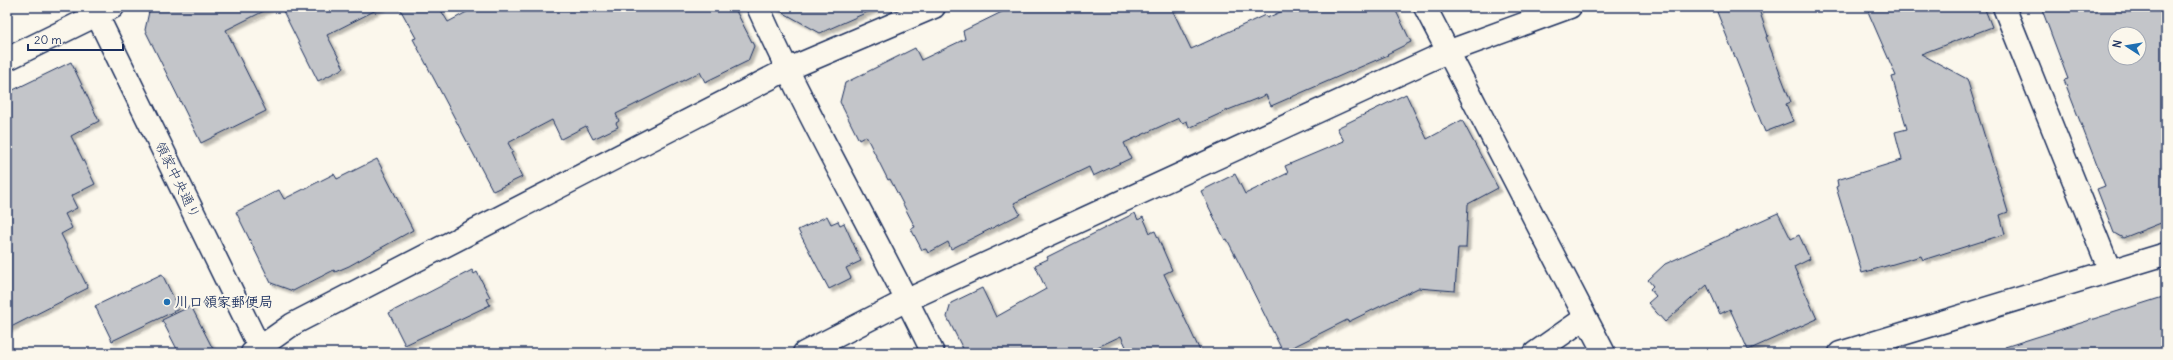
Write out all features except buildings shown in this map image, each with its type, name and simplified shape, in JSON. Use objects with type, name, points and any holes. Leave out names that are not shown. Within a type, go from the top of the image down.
[{"type":"street","points":[[758,7],[786,70],[907,300],[933,353]]},
{"type":"street","points":[[258,351],[293,324],[786,70],[934,7]]},
{"type":"street","points":[[1425,7],[1604,353]]},
{"type":"street","points":[[804,353],[907,300],[1447,52],[1570,7]]},
{"type":"street","points":[[2004,7],[2110,272]]},
{"type":"street","points":[[7,59],[101,10]]},
{"type":"street","name":"領家中央通り","points":[[101,10],[258,351]]},
{"type":"street","points":[[1840,353],[2166,254]]},
{"type":"street","points":[[1535,353],[1585,318]]},
{"type":"place","name":"川口領家郵便局","points":[[167,302]]}]
